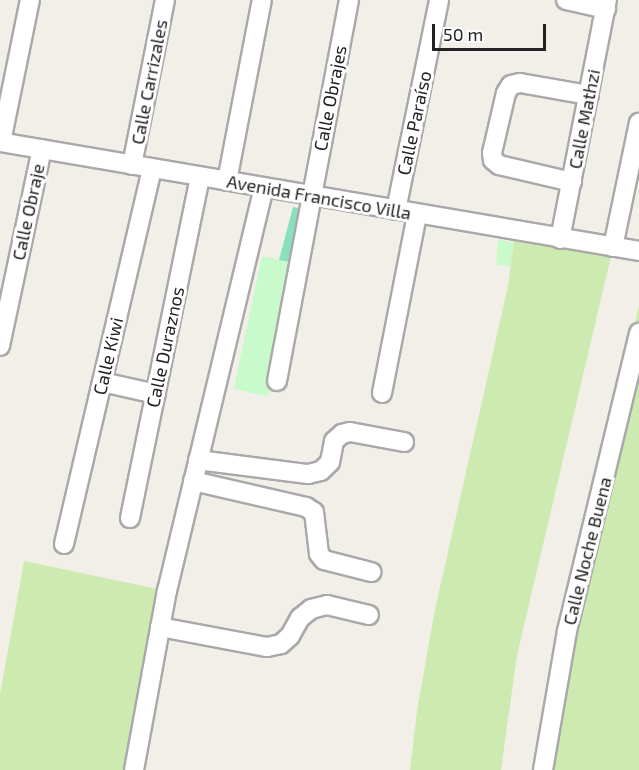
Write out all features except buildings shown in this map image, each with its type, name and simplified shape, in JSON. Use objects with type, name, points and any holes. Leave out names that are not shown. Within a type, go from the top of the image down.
[{"type":"street","points":[[1,142],[30,0]]},
{"type":"street","name":"Calle Carrizales","points":[[132,165],[165,0]]},
{"type":"street","points":[[227,181],[262,0]]},
{"type":"street","name":"Calle Obrajes","points":[[278,381],[349,0]]},
{"type":"street","name":"Calle Paraíso","points":[[396,210],[440,0]]},
{"type":"street","points":[[566,0],[607,5]]},
{"type":"street","name":"Calle Mathzi","points":[[560,239],[607,5]]},
{"type":"street","points":[[572,182],[498,165],[493,160],[492,153],[506,93],[511,85],[520,83],[589,95]]},
{"type":"street","points":[[613,247],[639,123]]},
{"type":"street","name":"Avenida Francisco Villa","points":[[1,142],[639,251]]},
{"type":"street","name":"Calle Obraje","points":[[0,346],[42,149]]},
{"type":"street","name":"Calle Kiwi","points":[[64,544],[152,168]]},
{"type":"street","name":"Calle Duraznos","points":[[130,518],[200,177]]},
{"type":"street","points":[[134,770],[160,627],[264,188]]},
{"type":"street","points":[[382,393],[417,214]]},
{"type":"street","name":"Calle Noche Buena","points":[[543,770],[567,631],[639,333]]},
{"type":"street","points":[[102,382],[156,394]]},
{"type":"street","points":[[198,460],[308,474],[321,471],[330,462],[334,441],[342,434],[350,432],[404,442]]},
{"type":"street","points":[[193,481],[306,507],[314,512],[319,554],[324,560],[372,572]]},
{"type":"street","points":[[160,627],[267,648],[281,644],[290,636],[300,618],[311,609],[327,605],[369,615]]},
{"type":"green space","points":[[293,207],[307,210],[296,263],[279,260]]},
{"type":"green space","points":[[515,230],[613,248],[517,655],[501,770],[410,770],[417,711],[434,614],[508,286]]},
{"type":"green space","points":[[498,240],[514,242],[510,266],[496,265]]},
{"type":"green space","points":[[262,256],[296,263],[268,396],[234,389]]},
{"type":"green space","points":[[639,305],[639,770],[541,770],[571,608]]},
{"type":"green space","points":[[24,561],[172,592],[137,770],[0,770],[0,694]]}]
